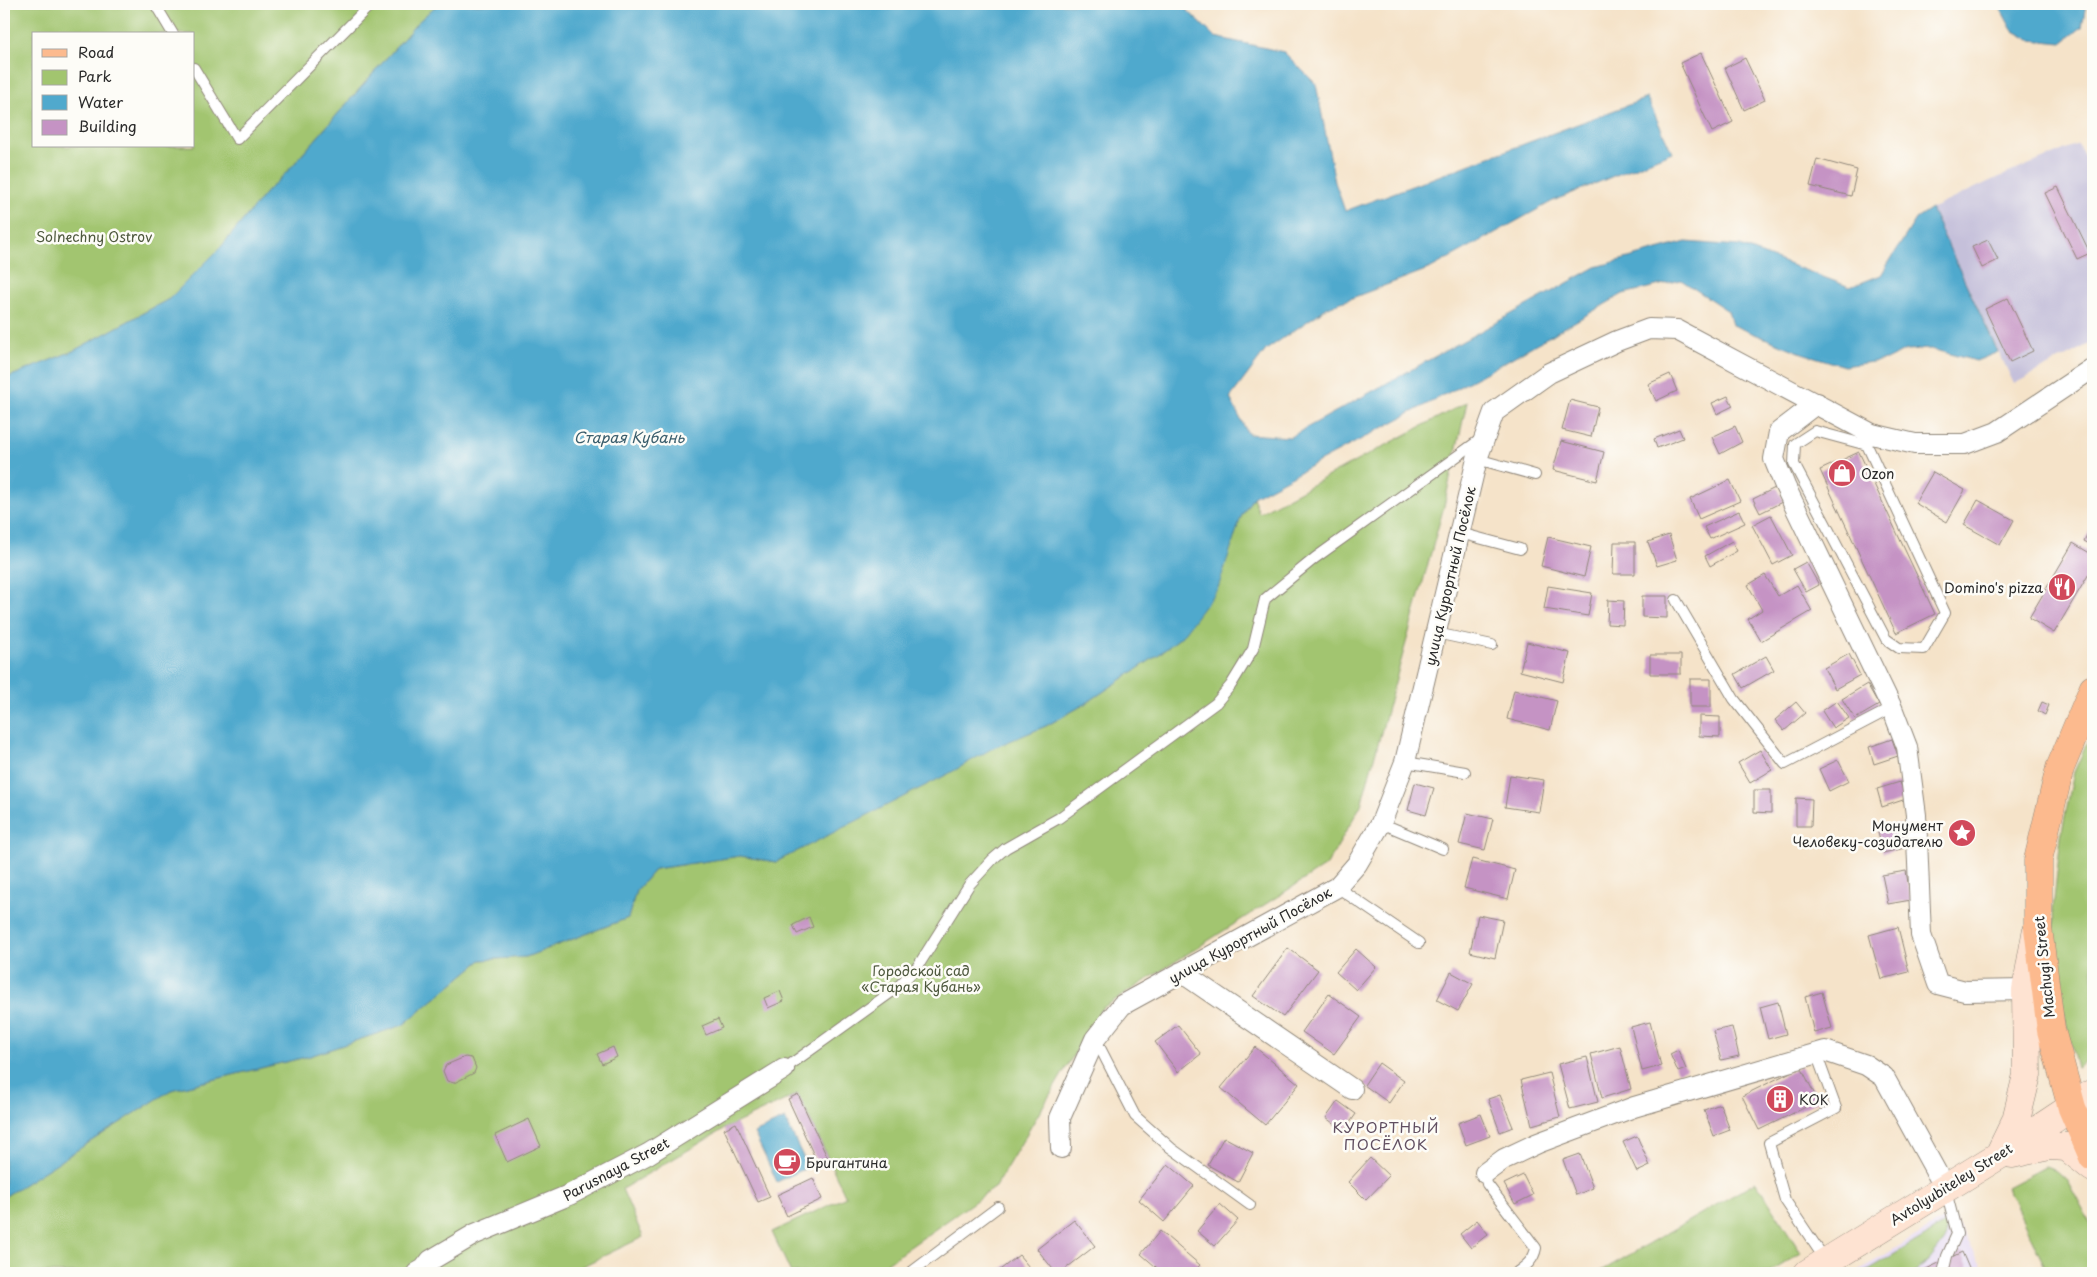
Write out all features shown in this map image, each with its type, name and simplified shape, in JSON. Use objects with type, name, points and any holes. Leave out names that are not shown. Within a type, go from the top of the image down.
[{"type":"main road","name":"Machugi Street","points":[[2093,689],[2060,768],[2038,860],[2038,928],[2051,1030],[2083,1100],[2093,1157]]},
{"type":"street","name":"улица Курортный Посёлок","points":[[1061,1148],[1060,1118],[1095,1039],[1122,1005],[1337,887],[1357,864],[1381,823],[1405,762],[1477,459],[1494,412],[1549,373],[1617,341],[1649,330],[1677,330],[1817,403]]},
{"type":"street","points":[[2026,990],[1965,991],[1938,984],[1921,934],[1916,815],[1907,747],[1892,708],[1785,486],[1774,459],[1779,432],[1817,403],[1869,439],[1915,444],[1964,444],[1997,432],[2093,368]]},
{"type":"street","points":[[1998,1156],[2016,1120],[2027,1075],[2026,990],[2038,928]]},
{"type":"street","points":[[1181,972],[1352,1089]]},
{"type":"street","points":[[1485,1173],[1504,1159],[1538,1142],[1625,1110],[1825,1051],[1866,1065],[1884,1077],[1946,1188]]},
{"type":"street","name":"Parusnaya Street","points":[[417,1273],[424,1269],[432,1260],[475,1234],[569,1195],[633,1162],[784,1069]]},
{"type":"street","name":"Avtolyubiteley Street","points":[[1816,1270],[1998,1156],[2083,1100]]},
{"type":"street","points":[[1998,1156],[2048,1146],[2067,1146],[2093,1168]]},
{"type":"lane","points":[[155,4],[172,32]]},
{"type":"lane","points":[[195,70],[237,139],[371,4]]},
{"type":"lane","points":[[1815,432],[1869,439],[1945,613],[1924,649],[1899,648],[1886,639],[1794,464],[1795,444],[1815,432]]},
{"type":"lane","points":[[784,1069],[898,988],[918,966],[969,885],[1006,848],[1066,813],[1216,704],[1251,655],[1265,599],[1315,558],[1484,436]]},
{"type":"lane","points":[[1477,459],[1535,474]]},
{"type":"lane","points":[[1460,533],[1520,549]]},
{"type":"lane","points":[[1676,600],[1734,699],[1785,764],[1892,708]]},
{"type":"lane","points":[[1436,633],[1492,646]]},
{"type":"lane","points":[[1405,762],[1465,772]]},
{"type":"lane","points":[[1381,823],[1443,849]]},
{"type":"lane","points":[[1337,887],[1419,943]]},
{"type":"lane","points":[[1095,1039],[1135,1116],[1172,1148],[1250,1205]]},
{"type":"lane","points":[[1816,1053],[1836,1108],[1769,1143],[1785,1200],[1816,1270]]},
{"type":"lane","points":[[1485,1173],[1488,1184],[1536,1248],[1535,1256],[1516,1273]]},
{"type":"lane","points":[[1943,1273],[1947,1256],[1957,1234],[1946,1188]]},
{"type":"lane","points":[[910,1273],[998,1207]]},
{"type":"shaded area","points":[[2078,144],[2093,173],[2093,342],[2014,384],[1931,209],[1990,181]]},
{"type":"shaded area","points":[[1952,1214],[1986,1273],[1855,1273]]},
{"type":"green space","name":"Solnechny Ostrov","points":[[4,4],[438,4],[418,22],[287,172],[268,190],[221,247],[169,299],[73,351],[4,379]]},
{"type":"green space","name":"Городской сад «Старая Кубань»","points":[[1467,402],[1444,506],[1361,805],[1327,865],[1101,1009],[995,1187],[873,1273],[791,1273],[772,1232],[846,1197],[798,1094],[724,1129],[622,1189],[643,1237],[568,1273],[440,1273],[434,1261],[398,1273],[4,1273],[4,1197],[171,1090],[310,1056],[403,1025],[481,960],[526,957],[628,918],[636,891],[655,869],[740,856],[776,862],[993,747],[1046,726],[1085,704],[1158,655],[1181,637],[1241,517],[1253,497],[1259,513]]},
{"type":"green space","points":[[2093,730],[2093,1058],[2077,1068],[2062,1006],[2054,954],[2053,909],[2061,836],[2074,772]]},
{"type":"green space","points":[[2045,1167],[2057,1171],[2067,1180],[2093,1229],[2093,1273],[2048,1273],[2007,1187]]},
{"type":"green space","points":[[1756,1182],[1801,1253],[1769,1273],[1598,1273]]},
{"type":"green space","points":[[1948,1222],[1945,1240],[1929,1261],[1913,1273],[1863,1273]]},
{"type":"water","name":"Старая Кубань","points":[[438,4],[1181,4],[1215,37],[1284,52],[1316,84],[1335,182],[1345,211],[1647,98],[1672,152],[1553,201],[1431,268],[1328,307],[1266,350],[1230,398],[1248,434],[1290,437],[1596,267],[1686,242],[1740,246],[1850,287],[1881,275],[1916,219],[1931,209],[1998,352],[1976,361],[1931,349],[1906,350],[1886,360],[1844,366],[1802,353],[1732,325],[1728,311],[1681,280],[1623,294],[1487,372],[1253,497],[1241,517],[1218,588],[1181,637],[1158,655],[1085,704],[1046,726],[993,748],[950,773],[776,862],[740,856],[655,869],[636,891],[628,918],[526,957],[481,960],[403,1025],[310,1056],[171,1090],[4,1197],[4,379],[73,351],[169,299],[221,247],[268,190],[287,172],[418,22]]},
{"type":"water","points":[[1998,4],[2086,4],[2082,27],[2062,43],[2030,40],[2012,30]]},
{"type":"water","points":[[785,1119],[808,1167],[777,1182],[754,1133]]},
{"type":"building","points":[[1701,53],[1733,122],[1712,132],[1680,63]]},
{"type":"building","points":[[1745,58],[1765,100],[1744,110],[1725,68]]},
{"type":"building","points":[[1817,159],[1857,170],[1851,196],[1810,186]]},
{"type":"building","points":[[2058,187],[2090,253],[2077,259],[2045,193]]},
{"type":"building","points":[[1988,240],[1998,260],[1982,268],[1972,247]]},
{"type":"building","points":[[2008,298],[2033,351],[2010,362],[1985,309]]},
{"type":"building","points":[[1670,374],[1677,391],[1656,401],[1648,384]]},
{"type":"building","points":[[1728,396],[1733,406],[1717,414],[1712,403]]},
{"type":"building","points":[[1570,400],[1598,407],[1591,437],[1562,430]]},
{"type":"building","points":[[1735,426],[1742,442],[1720,454],[1712,437]]},
{"type":"building","points":[[1679,429],[1683,438],[1657,448],[1654,439]]},
{"type":"building","points":[[1561,441],[1604,452],[1597,481],[1553,470]]},
{"type":"building","points":[[1859,452],[1935,614],[1896,633],[1820,470]]},
{"type":"building","points":[[1933,472],[1965,490],[1947,522],[1915,503]]},
{"type":"building","points":[[1730,480],[1740,501],[1699,519],[1690,499]]},
{"type":"building","points":[[1777,487],[1784,501],[1760,513],[1753,499]]},
{"type":"building","points":[[1978,500],[2014,520],[2000,545],[1964,525]]},
{"type":"building","points":[[1739,511],[1745,523],[1710,539],[1704,527]]},
{"type":"building","points":[[1771,515],[1792,555],[1773,565],[1752,525]]},
{"type":"building","points":[[2093,523],[2093,546],[2084,541]]},
{"type":"building","points":[[1669,535],[1677,560],[1657,566],[1648,542]]},
{"type":"building","points":[[1548,537],[1591,547],[1584,577],[1541,566]]},
{"type":"building","points":[[1732,541],[1737,551],[1710,566],[1705,556]]},
{"type":"building","points":[[1614,542],[1635,542],[1635,574],[1613,574]]},
{"type":"building","points":[[2073,543],[2093,555],[2093,567],[2054,633],[2029,618]]},
{"type":"building","points":[[1806,562],[1819,585],[1806,592],[1793,569]]},
{"type":"building","points":[[1765,575],[1778,596],[1797,585],[1812,611],[1761,641],[1748,619],[1762,610],[1748,585]]},
{"type":"building","points":[[1548,586],[1592,593],[1588,616],[1544,609]]},
{"type":"building","points":[[1642,596],[1667,596],[1667,618],[1642,617]]},
{"type":"building","points":[[1608,600],[1624,601],[1623,625],[1607,624]]},
{"type":"building","points":[[1527,642],[1570,653],[1563,682],[1520,671]]},
{"type":"building","points":[[1849,654],[1860,675],[1835,689],[1824,668]]},
{"type":"building","points":[[1650,655],[1681,655],[1681,674],[1650,674]]},
{"type":"building","points":[[1766,656],[1774,670],[1743,688],[1735,674]]},
{"type":"building","points":[[1690,679],[1711,679],[1711,707],[1690,707]]},
{"type":"building","points":[[1867,684],[1879,705],[1855,719],[1842,699]]},
{"type":"building","points":[[1514,690],[1557,701],[1550,730],[1507,719]]},
{"type":"building","points":[[1837,701],[1849,718],[1833,728],[1822,711]]},
{"type":"building","points":[[1796,702],[1805,713],[1784,731],[1775,720]]},
{"type":"building","points":[[2042,702],[2049,705],[2045,715],[2038,711]]},
{"type":"building","points":[[1699,716],[1720,717],[1720,737],[1699,736]]},
{"type":"building","points":[[1892,739],[1898,756],[1874,764],[1869,747]]},
{"type":"building","points":[[1760,750],[1772,770],[1750,783],[1738,763]]},
{"type":"building","points":[[1838,760],[1849,781],[1829,791],[1819,769]]},
{"type":"building","points":[[1510,775],[1544,780],[1539,812],[1505,807]]},
{"type":"building","points":[[1900,782],[1906,799],[1882,807],[1877,789]]},
{"type":"building","points":[[1415,783],[1434,788],[1426,815],[1408,810]]},
{"type":"building","points":[[1754,790],[1771,790],[1771,813],[1754,812]]},
{"type":"building","points":[[1796,798],[1812,799],[1811,826],[1796,826]]},
{"type":"building","points":[[1467,813],[1493,819],[1485,850],[1459,844]]},
{"type":"building","points":[[1899,824],[1905,848],[1883,853],[1877,829]]},
{"type":"building","points":[[1472,859],[1515,870],[1508,899],[1464,888]]},
{"type":"building","points":[[1906,871],[1911,900],[1888,904],[1882,875]]},
{"type":"building","points":[[1478,915],[1503,920],[1495,958],[1470,952]]},
{"type":"building","points":[[809,917],[813,927],[797,934],[793,925]]},
{"type":"building","points":[[1898,927],[1909,972],[1881,979],[1869,935]]},
{"type":"building","points":[[1288,948],[1318,970],[1283,1017],[1253,996]]},
{"type":"building","points":[[1356,949],[1376,967],[1356,990],[1336,972]]},
{"type":"building","points":[[1451,972],[1473,984],[1458,1011],[1437,1000]]},
{"type":"building","points":[[780,991],[784,1001],[768,1008],[764,998]]},
{"type":"building","points":[[1822,992],[1832,1028],[1814,1033],[1805,997]]},
{"type":"building","points":[[1329,994],[1361,1017],[1334,1054],[1302,1032]]},
{"type":"building","points":[[1778,1002],[1786,1034],[1768,1039],[1760,1007]]},
{"type":"building","points":[[718,1019],[722,1028],[706,1035],[702,1026]]},
{"type":"building","points":[[1650,1022],[1661,1066],[1642,1071],[1631,1027]]},
{"type":"building","points":[[1178,1025],[1201,1054],[1178,1072],[1155,1042]]},
{"type":"building","points":[[1732,1027],[1739,1056],[1721,1060],[1713,1031]]},
{"type":"building","points":[[1620,1046],[1631,1089],[1602,1098],[1591,1054]]},
{"type":"building","points":[[613,1047],[617,1057],[602,1064],[597,1054]]},
{"type":"building","points":[[1255,1047],[1299,1084],[1265,1125],[1221,1088]]},
{"type":"building","points":[[1678,1050],[1686,1069],[1678,1072],[1670,1054]]},
{"type":"building","points":[[465,1057],[472,1058],[476,1068],[474,1073],[454,1083],[447,1081],[443,1071],[446,1065]]},
{"type":"building","points":[[1587,1057],[1598,1102],[1570,1109],[1558,1064]]},
{"type":"building","points":[[1379,1063],[1404,1081],[1389,1103],[1364,1085]]},
{"type":"building","name":"КОК","points":[[1801,1067],[1818,1101],[1759,1130],[1742,1096]]},
{"type":"building","points":[[1549,1073],[1560,1117],[1532,1125],[1521,1080]]},
{"type":"building","points":[[798,1094],[828,1159],[818,1164],[788,1099]]},
{"type":"building","points":[[1500,1095],[1513,1127],[1500,1132],[1488,1099]]},
{"type":"building","points":[[1338,1101],[1356,1114],[1344,1131],[1326,1118]]},
{"type":"building","points":[[1720,1104],[1730,1130],[1714,1136],[1704,1110]]},
{"type":"building","points":[[1481,1114],[1490,1136],[1466,1145],[1458,1123]]},
{"type":"building","points":[[529,1119],[541,1146],[507,1162],[495,1135]]},
{"type":"building","points":[[736,1123],[770,1197],[758,1202],[724,1129]]},
{"type":"building","points":[[1637,1136],[1650,1166],[1637,1172],[1623,1142]]},
{"type":"building","points":[[1224,1137],[1253,1153],[1238,1182],[1208,1165]]},
{"type":"building","points":[[1580,1154],[1593,1188],[1576,1195],[1563,1160]]},
{"type":"building","points":[[1370,1158],[1389,1176],[1366,1200],[1348,1182]]},
{"type":"building","points":[[1168,1164],[1194,1186],[1164,1222],[1139,1200]]},
{"type":"building","points":[[1523,1175],[1533,1195],[1515,1204],[1504,1184]]},
{"type":"building","points":[[813,1178],[822,1199],[787,1216],[777,1195]]},
{"type":"building","points":[[1220,1204],[1238,1220],[1215,1246],[1197,1231]]},
{"type":"building","points":[[1074,1220],[1095,1246],[1060,1273],[1056,1273],[1037,1249]]},
{"type":"building","points":[[1477,1220],[1488,1234],[1471,1248],[1460,1234]]},
{"type":"building","points":[[1160,1231],[1200,1265],[1193,1273],[1163,1273],[1141,1254]]},
{"type":"building","points":[[1962,1252],[1971,1273],[1918,1273]]},
{"type":"building","points":[[1019,1255],[1034,1273],[996,1273]]},
{"type":"place","name":"Ozon","points":[[1842,473]]},
{"type":"place","name":"Domino's pizza","points":[[2062,587]]},
{"type":"place","name":"Монумент Человеку-созидателю","points":[[1962,833]]},
{"type":"place","name":"КОК","points":[[1780,1099]]},
{"type":"place","name":"Бригантина","points":[[787,1162]]},
{"type":"district","name":"КУРОРТНЫЙ ПОСЁЛОК","points":[[1386,1134]]}]
